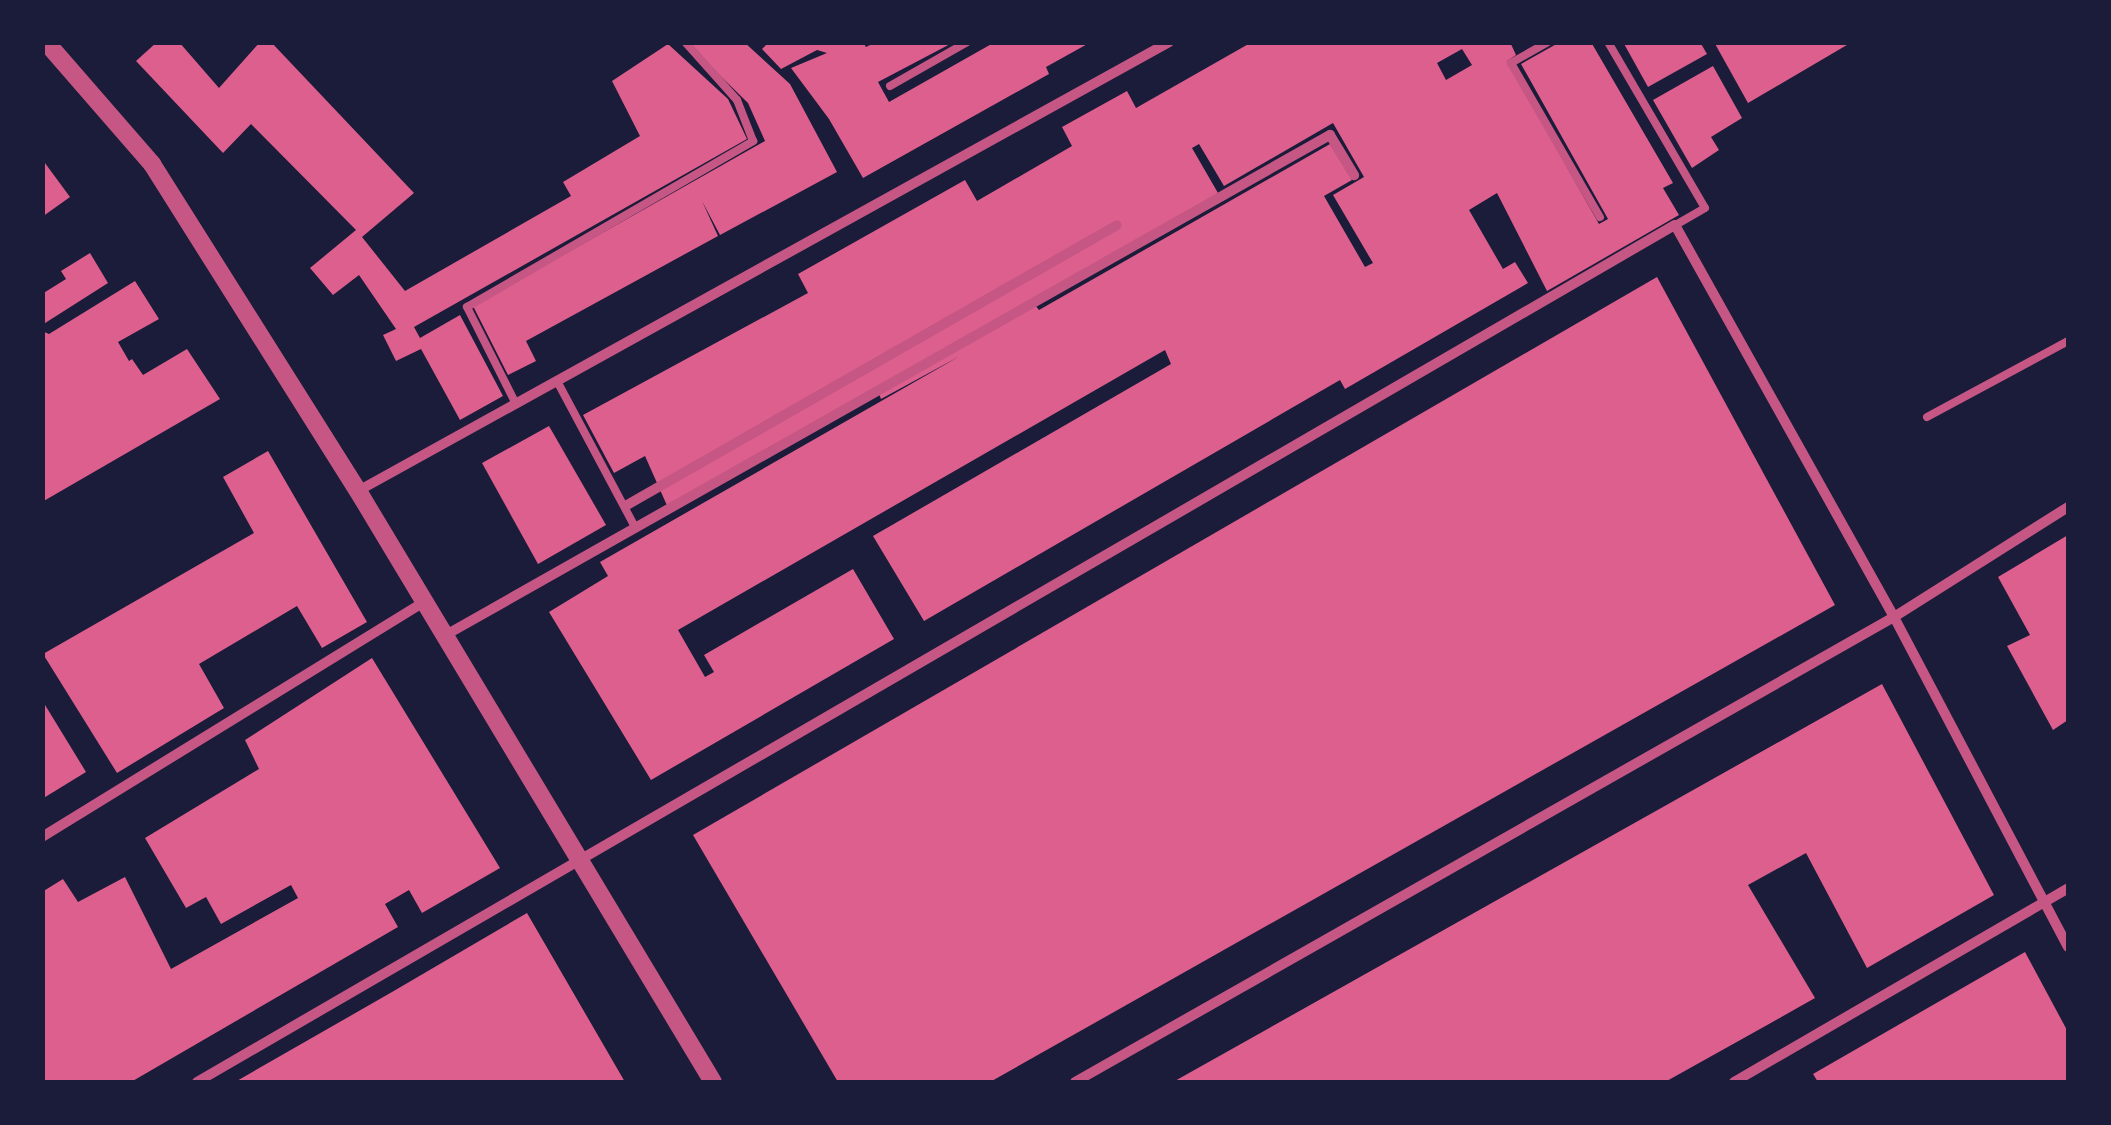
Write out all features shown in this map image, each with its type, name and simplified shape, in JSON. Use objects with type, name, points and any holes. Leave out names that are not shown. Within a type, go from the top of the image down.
[{"type":"street","points":[[46,42],[152,164],[358,491],[712,1082]]},
{"type":"street","points":[[358,491],[1169,42]]},
{"type":"street","points":[[443,636],[1330,136],[1354,175]]},
{"type":"street","points":[[196,1082],[1675,225],[1894,617],[2068,947]]},
{"type":"street","points":[[626,505],[1117,226]]},
{"type":"street","points":[[1075,1082],[1894,617],[2068,507]]},
{"type":"street","points":[[42,837],[423,603]]},
{"type":"street","points":[[1734,1082],[2068,888]]},
{"type":"lane","points":[[516,404],[467,307],[752,141],[737,100],[685,42]]},
{"type":"lane","points":[[890,86],[967,42]]},
{"type":"lane","points":[[1548,42],[1511,62],[1600,217]]},
{"type":"lane","points":[[1608,42],[1706,208],[1675,225]]},
{"type":"lane","points":[[1927,417],[2068,341]]},
{"type":"lane","points":[[558,381],[635,527]]},
{"type":"building","points":[[157,42],[179,42],[219,88],[260,42],[271,42],[414,193],[362,237],[405,291],[571,196],[563,182],[640,136],[612,81],[668,44],[728,99],[747,139],[414,327],[420,338],[460,315],[503,396],[460,420],[421,349],[396,361],[383,335],[396,329],[359,275],[333,295],[310,268],[356,230],[251,124],[223,153],[136,61]]},
{"type":"building","points":[[686,42],[744,42],[790,84],[837,172],[720,235],[702,201],[718,236],[526,341],[536,361],[508,375],[473,306],[765,141],[748,103]]},
{"type":"building","points":[[769,42],[863,42],[866,47],[876,42],[954,42],[878,82],[889,102],[995,42],[1091,42],[1046,67],[1049,74],[863,178],[829,119],[791,68],[827,53],[817,50],[781,69],[762,49]]},
{"type":"building","points":[[1252,42],[1510,42],[1516,55],[1507,61],[1599,224],[1608,219],[1521,64],[1560,42],[1591,42],[1673,183],[1663,188],[1679,215],[1547,291],[1497,193],[1469,210],[1503,269],[1515,262],[1528,283],[1345,389],[1340,380],[924,621],[873,536],[1171,364],[1165,350],[678,630],[705,677],[714,672],[704,655],[853,569],[894,639],[651,780],[549,612],[608,576],[600,562],[960,356],[881,399],[879,394],[669,510],[645,456],[614,473],[583,415],[808,293],[798,274],[965,180],[977,201],[1072,146],[1062,127],[1127,91],[1136,108]],"holes":[[[1462,49],[1472,65],[1446,80],[1437,63]],[[1333,123],[1364,177],[1333,195],[1373,263],[1365,267],[1324,196],[1352,180],[1330,144],[1039,310],[1035,305],[1218,193],[1192,148],[1199,144],[1224,186]]]},
{"type":"building","points":[[1623,42],[1700,42],[1707,54],[1648,87]]},
{"type":"building","points":[[1714,42],[1852,42],[1748,103]]},
{"type":"building","points":[[1713,66],[1742,118],[1711,137],[1719,150],[1692,168],[1653,100]]},
{"type":"building","points":[[42,159],[70,197],[42,217]]},
{"type":"building","points":[[90,253],[108,283],[42,325],[42,294],[66,279],[61,271]]},
{"type":"building","points":[[1657,277],[1835,605],[990,1082],[838,1082],[693,835]]},
{"type":"building","points":[[135,281],[159,319],[118,342],[129,361],[132,359],[143,375],[187,349],[220,399],[42,502],[42,331],[49,334]]},
{"type":"building","points":[[549,426],[606,525],[538,564],[482,463]]},
{"type":"building","points":[[268,451],[367,622],[322,648],[297,606],[199,664],[224,708],[117,773],[43,654],[254,533],[223,477]]},
{"type":"building","points":[[2068,535],[2068,720],[2053,730],[2007,646],[2030,635],[1998,577]]},
{"type":"building","points":[[372,658],[500,868],[422,913],[409,890],[385,904],[398,927],[131,1082],[42,1082],[42,892],[63,879],[78,902],[125,877],[171,969],[298,898],[291,885],[221,924],[206,897],[186,908],[145,838],[259,769],[245,740]]},
{"type":"building","points":[[1882,684],[1994,895],[1867,968],[1806,853],[1748,885],[1815,998],[1769,1024],[1665,1082],[1173,1082]]},
{"type":"building","points":[[42,700],[86,772],[42,799]]},
{"type":"building","points":[[527,913],[625,1082],[235,1082],[392,992]]},
{"type":"building","points":[[2025,952],[2068,1032],[2068,1082],[1818,1082],[1813,1074]]}]
